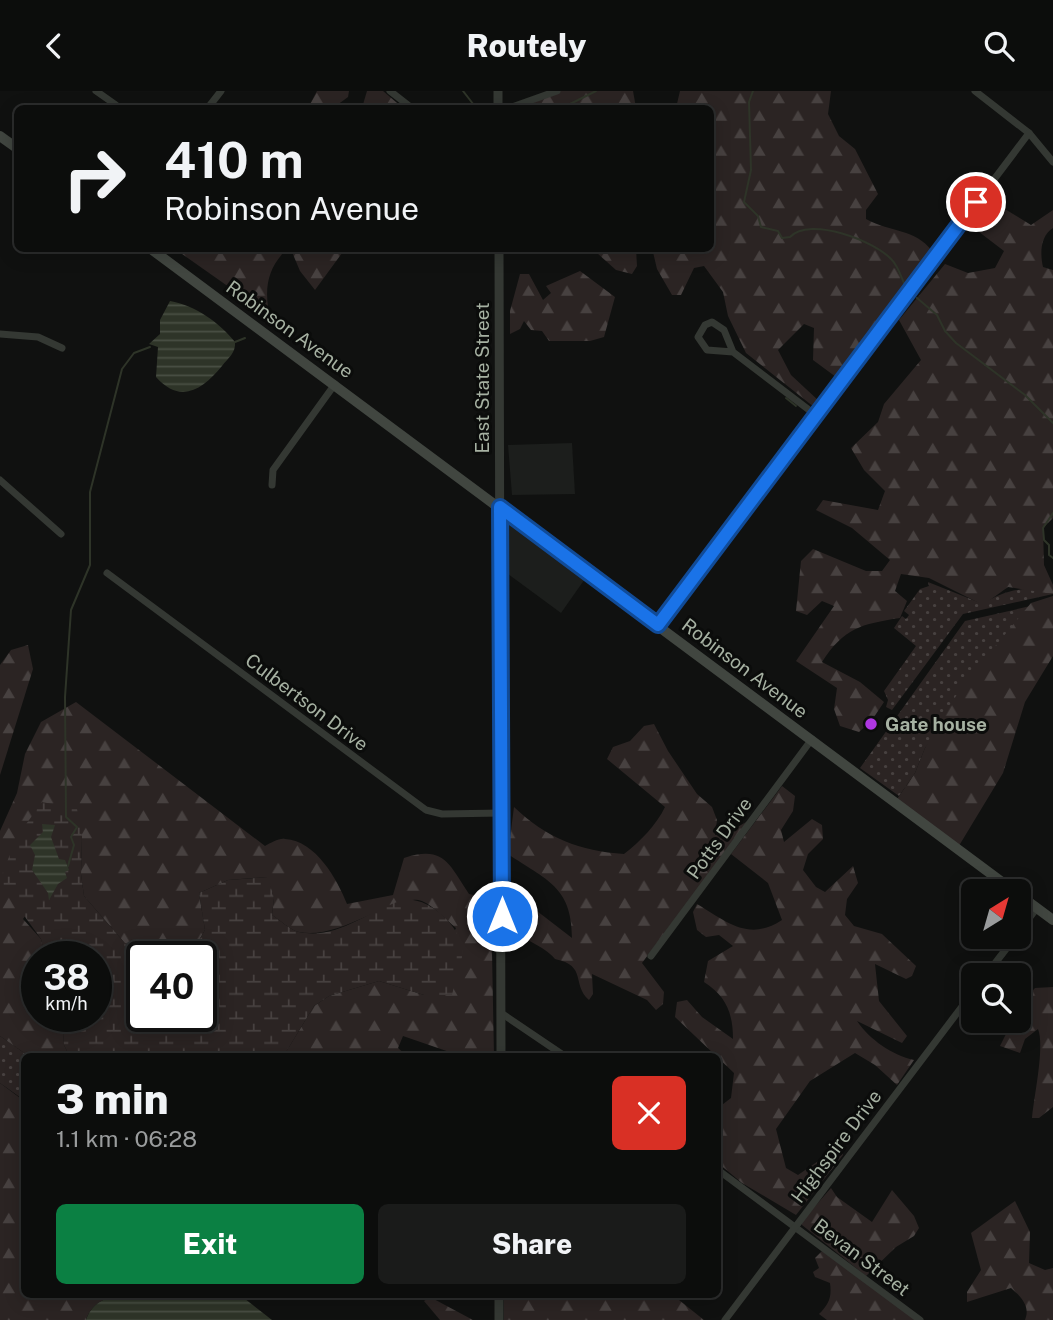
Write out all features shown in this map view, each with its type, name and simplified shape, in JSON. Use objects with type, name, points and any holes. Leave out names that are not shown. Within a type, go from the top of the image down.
[{"type":"main road","name":"Robinson Avenue","points":[[155,252],[998,879]]},
{"type":"main road","points":[[1031,904],[1053,920]]},
{"type":"street","points":[[96,91],[116,105]]},
{"type":"street","points":[[210,105],[221,91]]},
{"type":"street","points":[[390,91],[409,105]]},
{"type":"street","points":[[517,105],[557,91]]},
{"type":"street","points":[[975,91],[1029,132],[1053,163]]},
{"type":"street","points":[[658,625],[1029,132]]},
{"type":"street","name":"East State Street","points":[[499,252],[501,1053]]},
{"type":"street","points":[[733,352],[707,351],[698,337],[705,325],[712,322],[720,326],[733,352],[817,417]]},
{"type":"street","points":[[0,334],[38,337],[62,348]]},
{"type":"street","points":[[272,485],[273,470],[335,384]]},
{"type":"street","points":[[0,480],[61,534]]},
{"type":"street","name":"Culbertson Drive","points":[[107,573],[426,810],[442,814],[501,813]]},
{"type":"street","name":"Potts Drive","points":[[651,956],[812,739]]},
{"type":"street","points":[[1031,916],[1037,908]]},
{"type":"street","points":[[995,963],[1006,949]]},
{"type":"street","name":"Highspire Drive","points":[[725,1320],[961,1008]]},
{"type":"street","points":[[501,1013],[560,1053]]},
{"type":"street","name":"Bevan Street","points":[[721,1172],[920,1320]]},
{"type":"street","points":[[499,1298],[499,1320]]},
{"type":"shaded area","points":[[170,301],[189,306],[206,316],[235,342],[233,352],[215,374],[191,391],[174,390],[156,377],[158,347],[149,344],[160,334],[160,320]]},
{"type":"shaded area","points":[[572,443],[575,494],[512,495],[508,445]]},
{"type":"shaded area","points":[[502,511],[587,576],[561,613],[504,571]]},
{"type":"shaded area","points":[[42,824],[55,825],[51,837],[59,859],[65,860],[69,870],[65,872],[67,878],[58,884],[49,900],[48,893],[32,870],[35,855],[30,845],[43,832]]},
{"type":"shaded area","points":[[107,1298],[244,1298],[272,1320],[86,1320],[99,1302]]},
{"type":"green space","points":[[317,91],[349,91],[348,97],[337,105],[310,105]]},
{"type":"green space","points":[[367,91],[383,91],[399,105],[363,105]]},
{"type":"green space","points":[[557,91],[633,91],[635,105],[517,105]]},
{"type":"green space","points":[[680,91],[831,91],[828,114],[839,136],[855,149],[878,194],[866,210],[866,219],[910,234],[932,251],[836,377],[813,360],[814,328],[804,324],[778,350],[791,375],[820,402],[814,407],[746,353],[728,316],[723,292],[704,266],[694,268],[681,295],[672,295],[657,269],[653,252],[714,252],[714,105],[677,105]]},
{"type":"green space","points":[[995,203],[1031,225],[1053,210],[1053,228],[1043,240],[1041,251],[1043,267],[1053,270],[1053,518],[1043,528],[1044,565],[1053,585],[1053,594],[1008,587],[983,605],[929,578],[901,574],[895,591],[907,601],[900,618],[855,629],[838,642],[822,662],[860,682],[884,702],[872,720],[859,732],[840,726],[834,709],[837,688],[796,661],[834,606],[822,601],[807,615],[796,611],[801,561],[813,549],[866,571],[882,571],[890,560],[852,528],[816,510],[823,500],[878,510],[885,491],[864,470],[851,448],[878,422],[884,404],[921,360],[899,320],[945,264],[968,273],[995,268],[1004,251],[970,225]]},
{"type":"green space","points":[[179,252],[292,252],[283,253],[274,265],[267,292],[268,307],[246,299]]},
{"type":"green space","points":[[292,252],[343,252],[315,290],[300,271]]},
{"type":"green space","points":[[636,252],[637,266],[632,274],[616,270],[597,253]]},
{"type":"green space","points":[[580,271],[615,297],[604,337],[590,341],[549,341],[542,331],[531,330],[524,321],[520,329],[510,334],[510,311],[520,274],[529,274],[543,300],[551,293],[546,286]]},
{"type":"green space","points":[[928,582],[983,604],[1016,590],[1053,589],[1053,594],[963,614],[892,710],[886,707],[888,700],[884,691],[916,646],[894,628],[902,616],[906,619],[909,615],[904,611],[920,589],[929,586]]},
{"type":"green space","points":[[1053,596],[1053,656],[1025,702],[1003,773],[957,849],[895,802],[915,773],[925,748],[962,686],[1031,603]]},
{"type":"green space","points":[[1035,605],[925,748],[915,773],[899,796],[860,768],[965,621]]},
{"type":"green space","points":[[28,645],[33,669],[0,775],[0,665],[11,650]]},
{"type":"green space","points":[[76,702],[265,846],[283,839],[306,846],[324,863],[347,904],[393,895],[404,858],[428,854],[444,860],[469,894],[491,899],[494,1053],[452,1053],[403,1036],[398,1048],[404,1053],[285,1053],[314,1006],[329,996],[379,981],[424,995],[456,928],[426,903],[411,900],[332,930],[299,932],[272,915],[274,898],[267,877],[228,880],[199,893],[205,930],[198,941],[126,941],[126,945],[84,896],[81,874],[82,836],[23,919],[41,941],[21,941],[21,1032],[63,1032],[68,1053],[24,1053],[0,1036],[0,831],[17,793],[25,754],[41,722]]},
{"type":"green space","points":[[654,724],[668,751],[697,794],[712,807],[717,820],[715,835],[725,834],[748,821],[642,963],[664,992],[663,1004],[656,1010],[647,1000],[592,974],[593,994],[589,1000],[572,966],[555,959],[509,926],[511,891],[572,938],[571,921],[562,895],[545,878],[508,854],[514,807],[551,835],[578,846],[624,854],[636,844],[653,826],[665,807],[607,759],[613,747],[630,741],[644,726]]},
{"type":"green space","points":[[782,786],[795,796],[793,811],[781,830],[784,842],[812,819],[822,825],[823,839],[808,854],[803,870],[816,887],[825,892],[853,866],[858,883],[847,899],[845,915],[854,926],[882,934],[916,966],[912,976],[906,979],[875,964],[879,1001],[907,1036],[902,1043],[857,1021],[882,1046],[914,1060],[897,1085],[875,1065],[855,1053],[810,1081],[776,1129],[786,1168],[798,1175],[840,1146],[843,1155],[796,1215],[742,1183],[721,1166],[721,1106],[731,1098],[734,1073],[721,1061],[721,1053],[713,1053],[675,1017],[677,1002],[687,1000],[702,1017],[733,1039],[732,1021],[727,1006],[718,993],[704,982],[708,961],[733,946],[719,935],[706,937],[697,930],[693,912],[697,904],[738,927],[759,929],[782,920],[768,883],[731,854]]},
{"type":"green space","points":[[42,802],[77,809],[82,836],[81,874],[84,896],[126,945],[126,1032],[217,1032],[217,941],[198,941],[205,930],[199,893],[228,880],[268,877],[274,898],[272,915],[299,932],[339,929],[400,901],[420,902],[430,906],[455,929],[462,948],[461,965],[452,995],[424,995],[379,981],[329,996],[314,1006],[285,1053],[68,1053],[63,1032],[112,1032],[112,941],[41,941],[4,888],[3,871],[19,834]]},
{"type":"green space","points":[[1053,987],[1053,1107],[1039,1118],[1032,1118],[1040,1059],[1038,1029],[1025,1039],[1020,1053],[1000,1046],[1006,1033],[1031,1033],[1031,993],[1035,988]]},
{"type":"green space","points":[[0,1036],[24,1053],[21,1053],[21,1098],[0,1083]]},
{"type":"green space","points":[[0,1083],[21,1099],[21,1298],[107,1298],[91,1310],[86,1320],[0,1320]]},
{"type":"green space","points":[[831,1188],[837,1197],[872,1222],[892,1190],[914,1216],[919,1228],[914,1236],[896,1247],[866,1276],[802,1225],[802,1221]]},
{"type":"green space","points":[[1015,1201],[1030,1232],[1029,1263],[1045,1270],[1053,1268],[1053,1320],[1025,1320],[1026,1306],[1011,1288],[967,1302],[967,1292],[981,1270],[971,1233]]},
{"type":"green space","points":[[822,1251],[916,1320],[827,1320],[819,1314],[829,1300],[830,1283],[815,1277],[813,1272],[819,1268],[815,1258]]},
{"type":"green space","points":[[432,1298],[473,1320],[440,1320],[424,1301]]},
{"type":"green space","points":[[504,1298],[679,1298],[704,1320],[504,1320]]},
{"type":"waterway","points":[[463,91],[474,105]]},
{"type":"waterway","points":[[568,105],[596,91]]},
{"type":"waterway","points":[[753,91],[749,102],[751,170],[744,202],[758,216],[761,227],[778,231],[782,238],[812,229],[842,233],[858,239],[872,245],[892,260],[905,285]]},
{"type":"waterway","points":[[917,298],[937,315],[945,331],[956,343],[1025,395],[1053,423]]},
{"type":"waterway","points":[[235,342],[245,338]]},
{"type":"waterway","points":[[68,866],[74,845],[71,837],[77,827],[66,817],[65,697],[71,610],[90,565],[90,492],[122,369],[134,353],[150,347]]},
{"type":"waterway","points":[[786,398],[796,406]]},
{"type":"waterway","points":[[786,448],[808,420]]},
{"type":"waterway","points":[[773,467],[782,454]]},
{"type":"waterway","points":[[732,520],[769,472]]},
{"type":"waterway","points":[[1053,513],[1043,528],[1044,540],[1049,545],[1049,555],[1053,558]]},
{"type":"waterway","points":[[691,574],[728,526]]},
{"type":"waterway","points":[[660,611],[683,584]]},
{"type":"place","name":"Gate house","points":[[871,724]]},
{"type":"route","points":[[502,916],[500,507],[658,625],[817,417],[976,202]]}]
